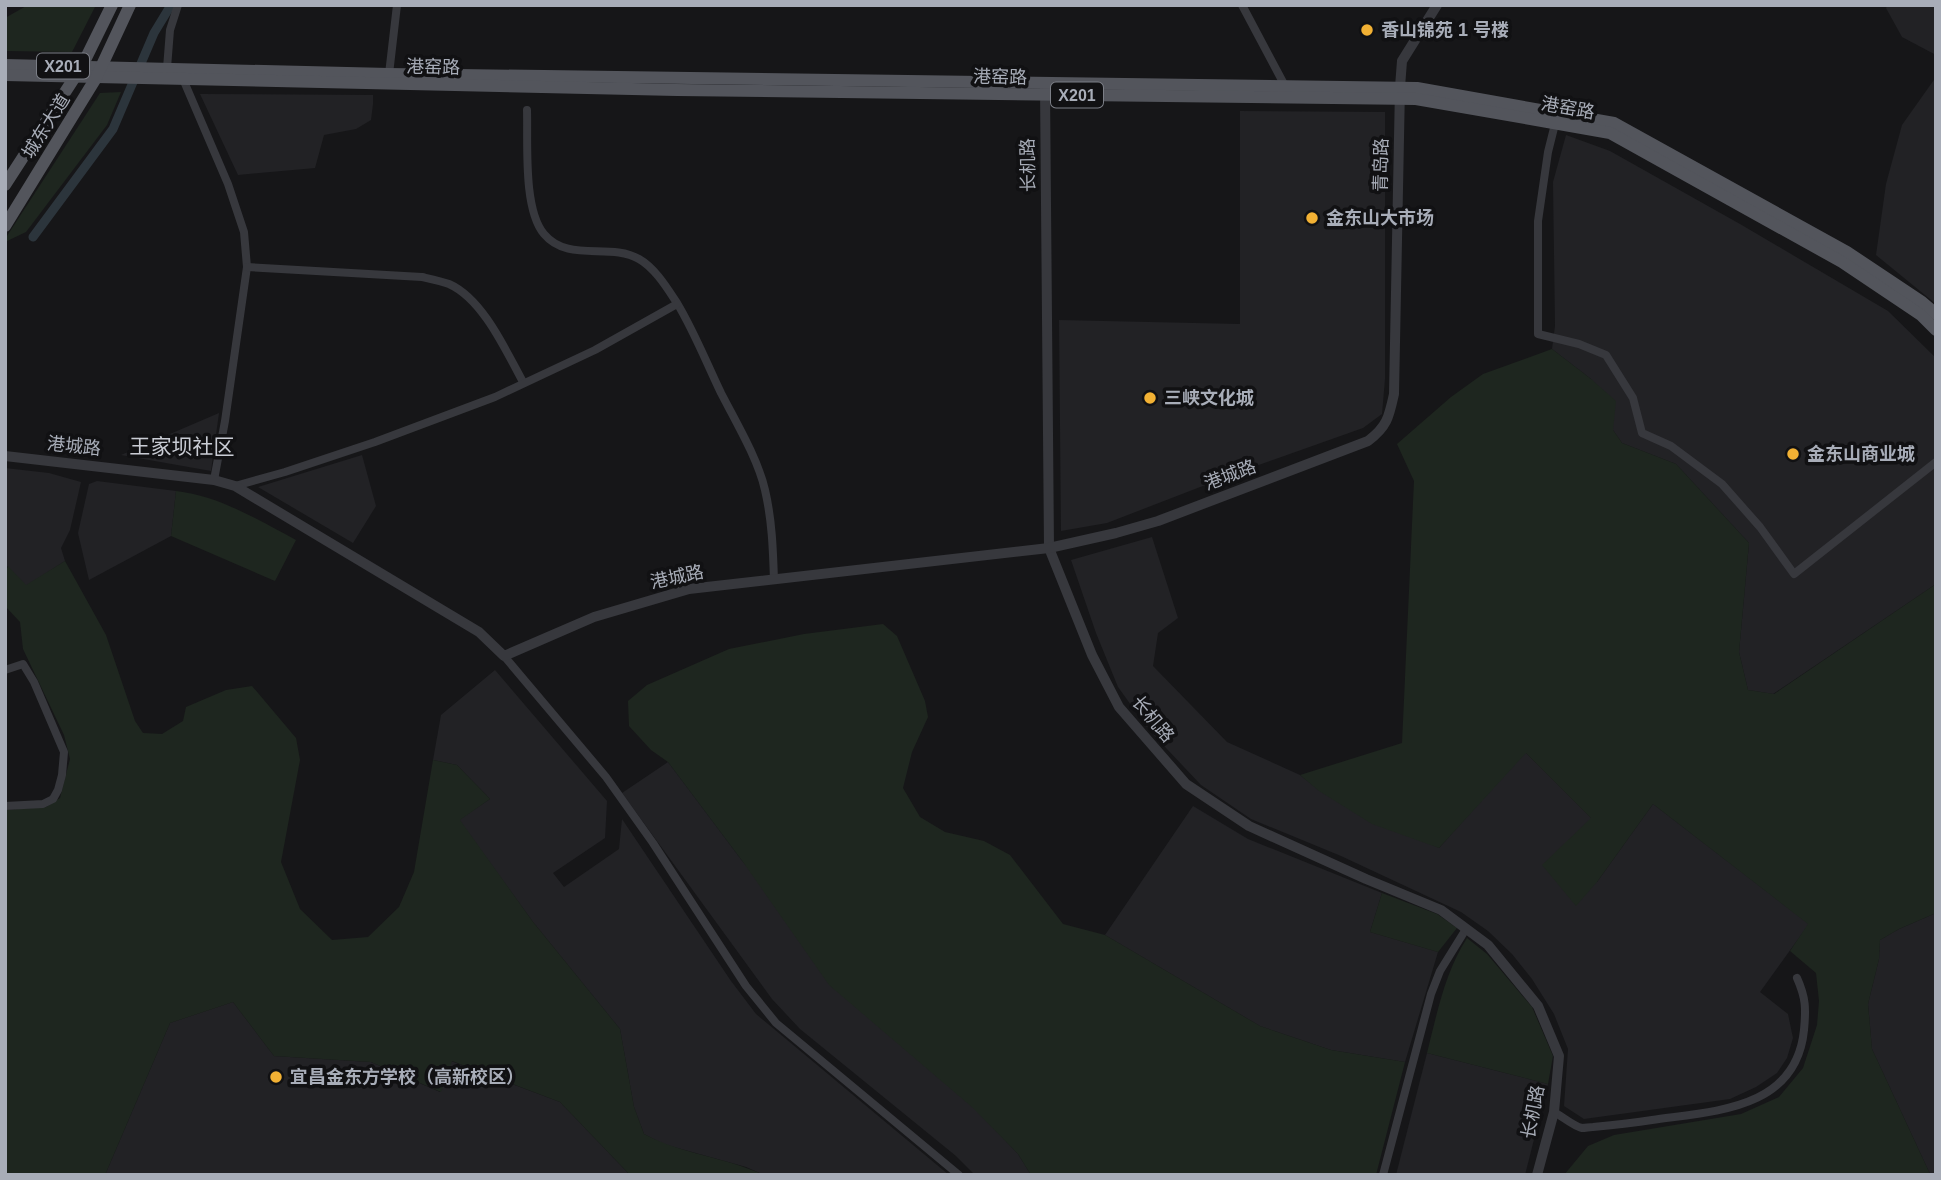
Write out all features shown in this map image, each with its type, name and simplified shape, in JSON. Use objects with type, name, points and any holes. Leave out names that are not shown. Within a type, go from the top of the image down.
[{"type":"main road","name":"城东大道","points":[[5,186],[78,71],[112,5]]},
{"type":"main road","name":"城东大道","points":[[5,226],[99,73],[130,5]]},
{"type":"main road","name":"港窑路","points":[[5,65],[99,73],[389,74],[1045,89],[1400,92],[1417,88],[1614,123],[1847,252],[1936,314]]},
{"type":"main road","name":"港窑路","points":[[5,75],[78,71]]},
{"type":"main road","name":"港窑路","points":[[162,72],[183,79],[663,90],[1285,86],[1400,92],[1416,99],[1610,133],[1842,262],[1921,315],[1936,330]]},
{"type":"street","points":[[162,72],[178,5]]},
{"type":"street","points":[[389,74],[397,5]]},
{"type":"street","points":[[1242,5],[1285,86]]},
{"type":"street","name":"青岛路","points":[[1389,419],[1394,394],[1402,61],[1437,5]]},
{"type":"street","points":[[183,79],[228,184],[244,232],[247,267],[214,480]]},
{"type":"street","name":"长机路","points":[[1045,89],[1049,548],[1092,655],[1119,707],[1186,784],[1249,826],[1441,910],[1488,946],[1538,1006],[1559,1056],[1554,1112],[1537,1175]]},
{"type":"street","points":[[527,110],[530,200],[534,216],[544,234],[557,246],[575,251],[614,252],[638,258],[654,272],[677,304],[765,487],[773,534],[775,580]]},
{"type":"street","points":[[1555,124],[1538,221],[1538,334],[1579,344],[1606,355],[1633,398],[1642,433],[1671,446],[1722,484],[1760,527],[1794,574],[1936,462]]},
{"type":"street","points":[[247,267],[422,277],[450,284],[489,320],[523,382]]},
{"type":"street","points":[[235,486],[375,442],[495,397],[595,350],[677,304]]},
{"type":"street","name":"港城路","points":[[5,456],[214,480],[235,486],[479,632],[504,656],[594,617],[689,589],[1049,548],[1116,533],[1182,512],[1368,441],[1379,433],[1389,419]]},
{"type":"street","points":[[504,656],[606,777],[653,843],[746,986],[776,1023],[959,1175]]},
{"type":"street","points":[[5,670],[23,664],[34,682],[64,752],[60,782],[53,799],[43,804],[5,806]]},
{"type":"street","points":[[1383,1175],[1431,994],[1440,971],[1466,929]]},
{"type":"street","points":[[1554,1112],[1582,1128],[1609,1126],[1726,1110],[1773,1090],[1798,1056],[1803,1038],[1806,1006],[1797,978]]},
{"type":"shaded area","points":[[28,5],[96,5],[72,52],[5,51],[5,18]]},
{"type":"shaded area","points":[[1888,5],[1936,5],[1936,55],[1902,37],[1886,8]]},
{"type":"shaded area","points":[[1936,77],[1936,304],[1876,255],[1886,184],[1902,125]]},
{"type":"shaded area","points":[[121,92],[107,125],[26,232],[5,242],[100,93]]},
{"type":"shaded area","points":[[200,94],[373,95],[373,104],[371,120],[356,129],[324,135],[315,168],[238,175]]},
{"type":"shaded area","points":[[1240,111],[1385,112],[1385,379],[1382,414],[1363,428],[1107,523],[1061,531],[1059,320],[1240,324]]},
{"type":"shaded area","name":"金东山商业城","points":[[1566,135],[1610,151],[1888,311],[1936,358],[1936,584],[1773,694],[1748,690],[1739,652],[1749,543],[1676,464],[1622,443],[1613,430],[1591,379],[1552,349],[1555,326],[1553,182]]},
{"type":"shaded area","points":[[1552,349],[1616,401],[1613,430],[1622,443],[1676,464],[1749,543],[1739,652],[1748,690],[1774,694],[1936,584],[1936,913],[1880,940],[1879,959],[1868,1004],[1872,1049],[1930,1174],[1936,1175],[1564,1175],[1588,1146],[1614,1135],[1741,1114],[1779,1097],[1803,1068],[1817,1025],[1819,1001],[1816,973],[1790,951],[1808,924],[1653,804],[1597,882],[1576,906],[1542,865],[1591,818],[1526,753],[1439,848],[1372,824],[1319,791],[1300,775],[1402,743],[1414,481],[1397,444],[1451,397],[1483,374]]},
{"type":"shaded area","name":"王家坝社区","points":[[219,413],[211,471],[121,455]]},
{"type":"shaded area","points":[[362,455],[376,506],[353,543],[258,487]]},
{"type":"shaded area","points":[[5,468],[49,473],[81,482],[70,530],[61,548],[65,561],[26,586],[5,564]]},
{"type":"shaded area","points":[[97,481],[176,491],[171,536],[89,580],[78,533],[89,484]]},
{"type":"shaded area","points":[[176,491],[223,503],[296,540],[275,581],[171,536]]},
{"type":"shaded area","points":[[1152,537],[1178,618],[1158,633],[1153,666],[1227,742],[1300,775],[1320,791],[1439,848],[1525,752],[1591,818],[1597,882],[1653,804],[1809,924],[1760,992],[1788,1014],[1793,1038],[1787,1058],[1777,1073],[1730,1099],[1584,1119],[1564,1106],[1568,1049],[1554,1014],[1532,979],[1512,954],[1488,931],[1461,912],[1341,856],[1251,819],[1201,785],[1149,730],[1118,687],[1071,560]]},
{"type":"shaded area","points":[[65,561],[106,635],[135,721],[143,733],[162,734],[183,721],[186,707],[226,690],[252,686],[296,738],[300,760],[281,862],[300,909],[332,940],[368,937],[399,907],[414,872],[433,760],[457,765],[490,799],[460,820],[533,922],[620,1029],[634,1107],[644,1134],[764,1175],[630,1175],[560,1102],[452,1061],[441,1092],[371,1062],[274,1056],[233,1002],[170,1023],[105,1175],[14,1175],[5,1172],[5,810],[46,807],[60,798],[70,759],[64,735],[23,649],[20,622],[5,606],[5,573],[8,566],[26,585]]},
{"type":"shaded area","points":[[883,624],[897,636],[925,701],[928,717],[912,752],[903,788],[920,817],[945,832],[984,841],[1010,855],[1063,924],[1105,935],[1260,1026],[1331,1050],[1405,1062],[1376,1175],[1031,1175],[1018,1154],[973,1108],[829,985],[743,862],[668,762],[651,750],[629,726],[628,701],[647,685],[729,649],[804,634]]},
{"type":"shaded area","points":[[495,670],[607,801],[605,838],[553,873],[564,887],[619,849],[622,819],[756,1014],[949,1175],[764,1175],[746,1167],[663,1144],[644,1134],[634,1107],[620,1029],[533,922],[459,820],[490,799],[457,765],[433,760],[441,715]]},
{"type":"shaded area","points":[[668,762],[743,862],[1018,1154],[1031,1175],[975,1175],[956,1156],[800,1029],[772,999],[622,793]]},
{"type":"shaded area","points":[[1193,806],[1248,839],[1382,893],[1370,932],[1438,952],[1405,1062],[1331,1050],[1260,1026],[1105,935]]},
{"type":"shaded area","points":[[1382,893],[1437,914],[1457,928],[1438,952],[1370,932]]},
{"type":"shaded area","points":[[1936,913],[1936,1174],[1930,1174],[1872,1049],[1868,1004],[1879,959],[1880,940]]},
{"type":"shaded area","points":[[1467,938],[1487,954],[1532,1007],[1553,1056],[1548,1084],[1427,1053],[1447,979]]},
{"type":"shaded area","name":"宜昌金东方学校（高新校区）","points":[[233,1002],[274,1056],[371,1062],[440,1092],[451,1061],[560,1102],[630,1175],[105,1175],[170,1023]]},
{"type":"shaded area","points":[[1427,1053],[1548,1084],[1525,1175],[1396,1175]]},
{"type":"waterway","points":[[33,237],[113,129],[154,33],[171,5]]},
{"type":"place","name":"香山锦苑 1 号楼","points":[[1367,30]]},
{"type":"place","name":"金东山大市场","points":[[1312,218]]},
{"type":"place","name":"三峡文化城","points":[[1150,398]]},
{"type":"place","name":"金东山商业城","points":[[1793,454]]},
{"type":"place","name":"宜昌金东方学校（高新校区）","points":[[276,1077]]},
{"type":"district","name":"王家坝社区","points":[[182,446]]}]
